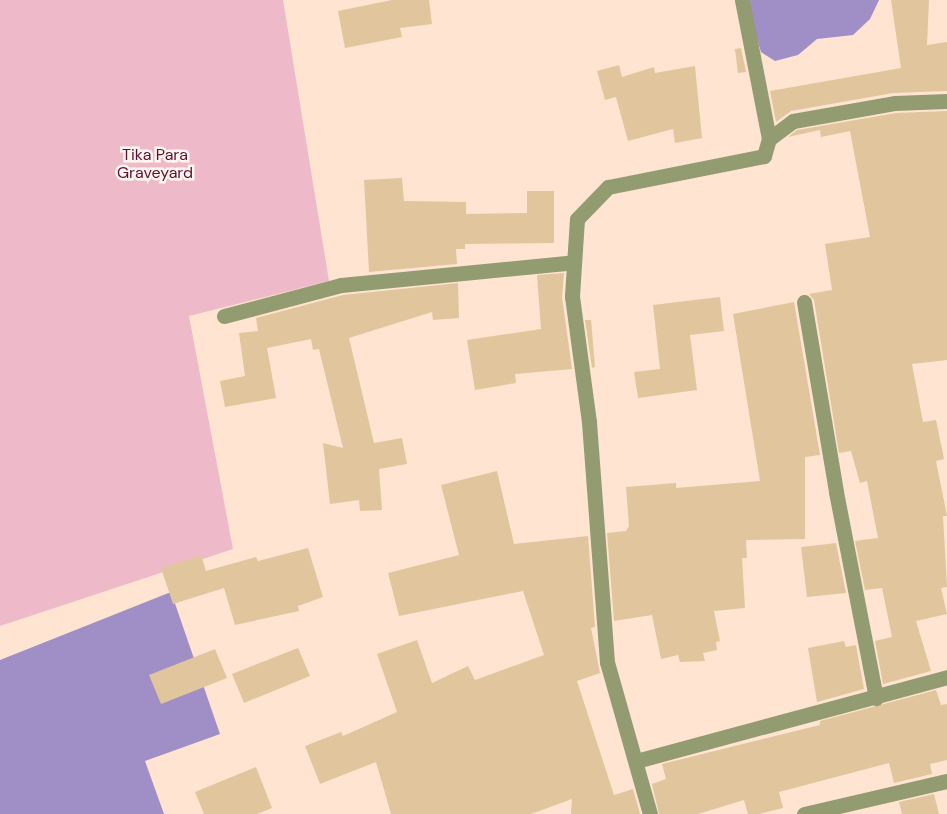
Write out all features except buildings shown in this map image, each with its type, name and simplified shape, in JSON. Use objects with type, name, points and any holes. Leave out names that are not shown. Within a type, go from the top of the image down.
[{"type":"street","points":[[650,814],[607,662],[589,422],[572,296],[577,219],[608,187],[764,156],[769,139],[742,0]]},
{"type":"street","points":[[769,139],[793,121],[828,112],[947,101]]},
{"type":"street","points":[[224,316],[341,285],[574,262]]},
{"type":"street","points":[[804,302],[836,492],[876,698]]},
{"type":"street","points":[[636,761],[947,677]]},
{"type":"street","points":[[804,814],[947,781]]},
{"type":"green space","name":"Tika Para Graveyard","points":[[0,0],[283,0],[329,281],[189,316],[233,549],[0,626]]},
{"type":"shaded area","points":[[745,0],[879,0],[870,19],[853,35],[817,39],[798,55],[775,61],[761,52]]},
{"type":"shaded area","points":[[171,592],[220,734],[145,761],[164,814],[0,814],[0,660]]}]
